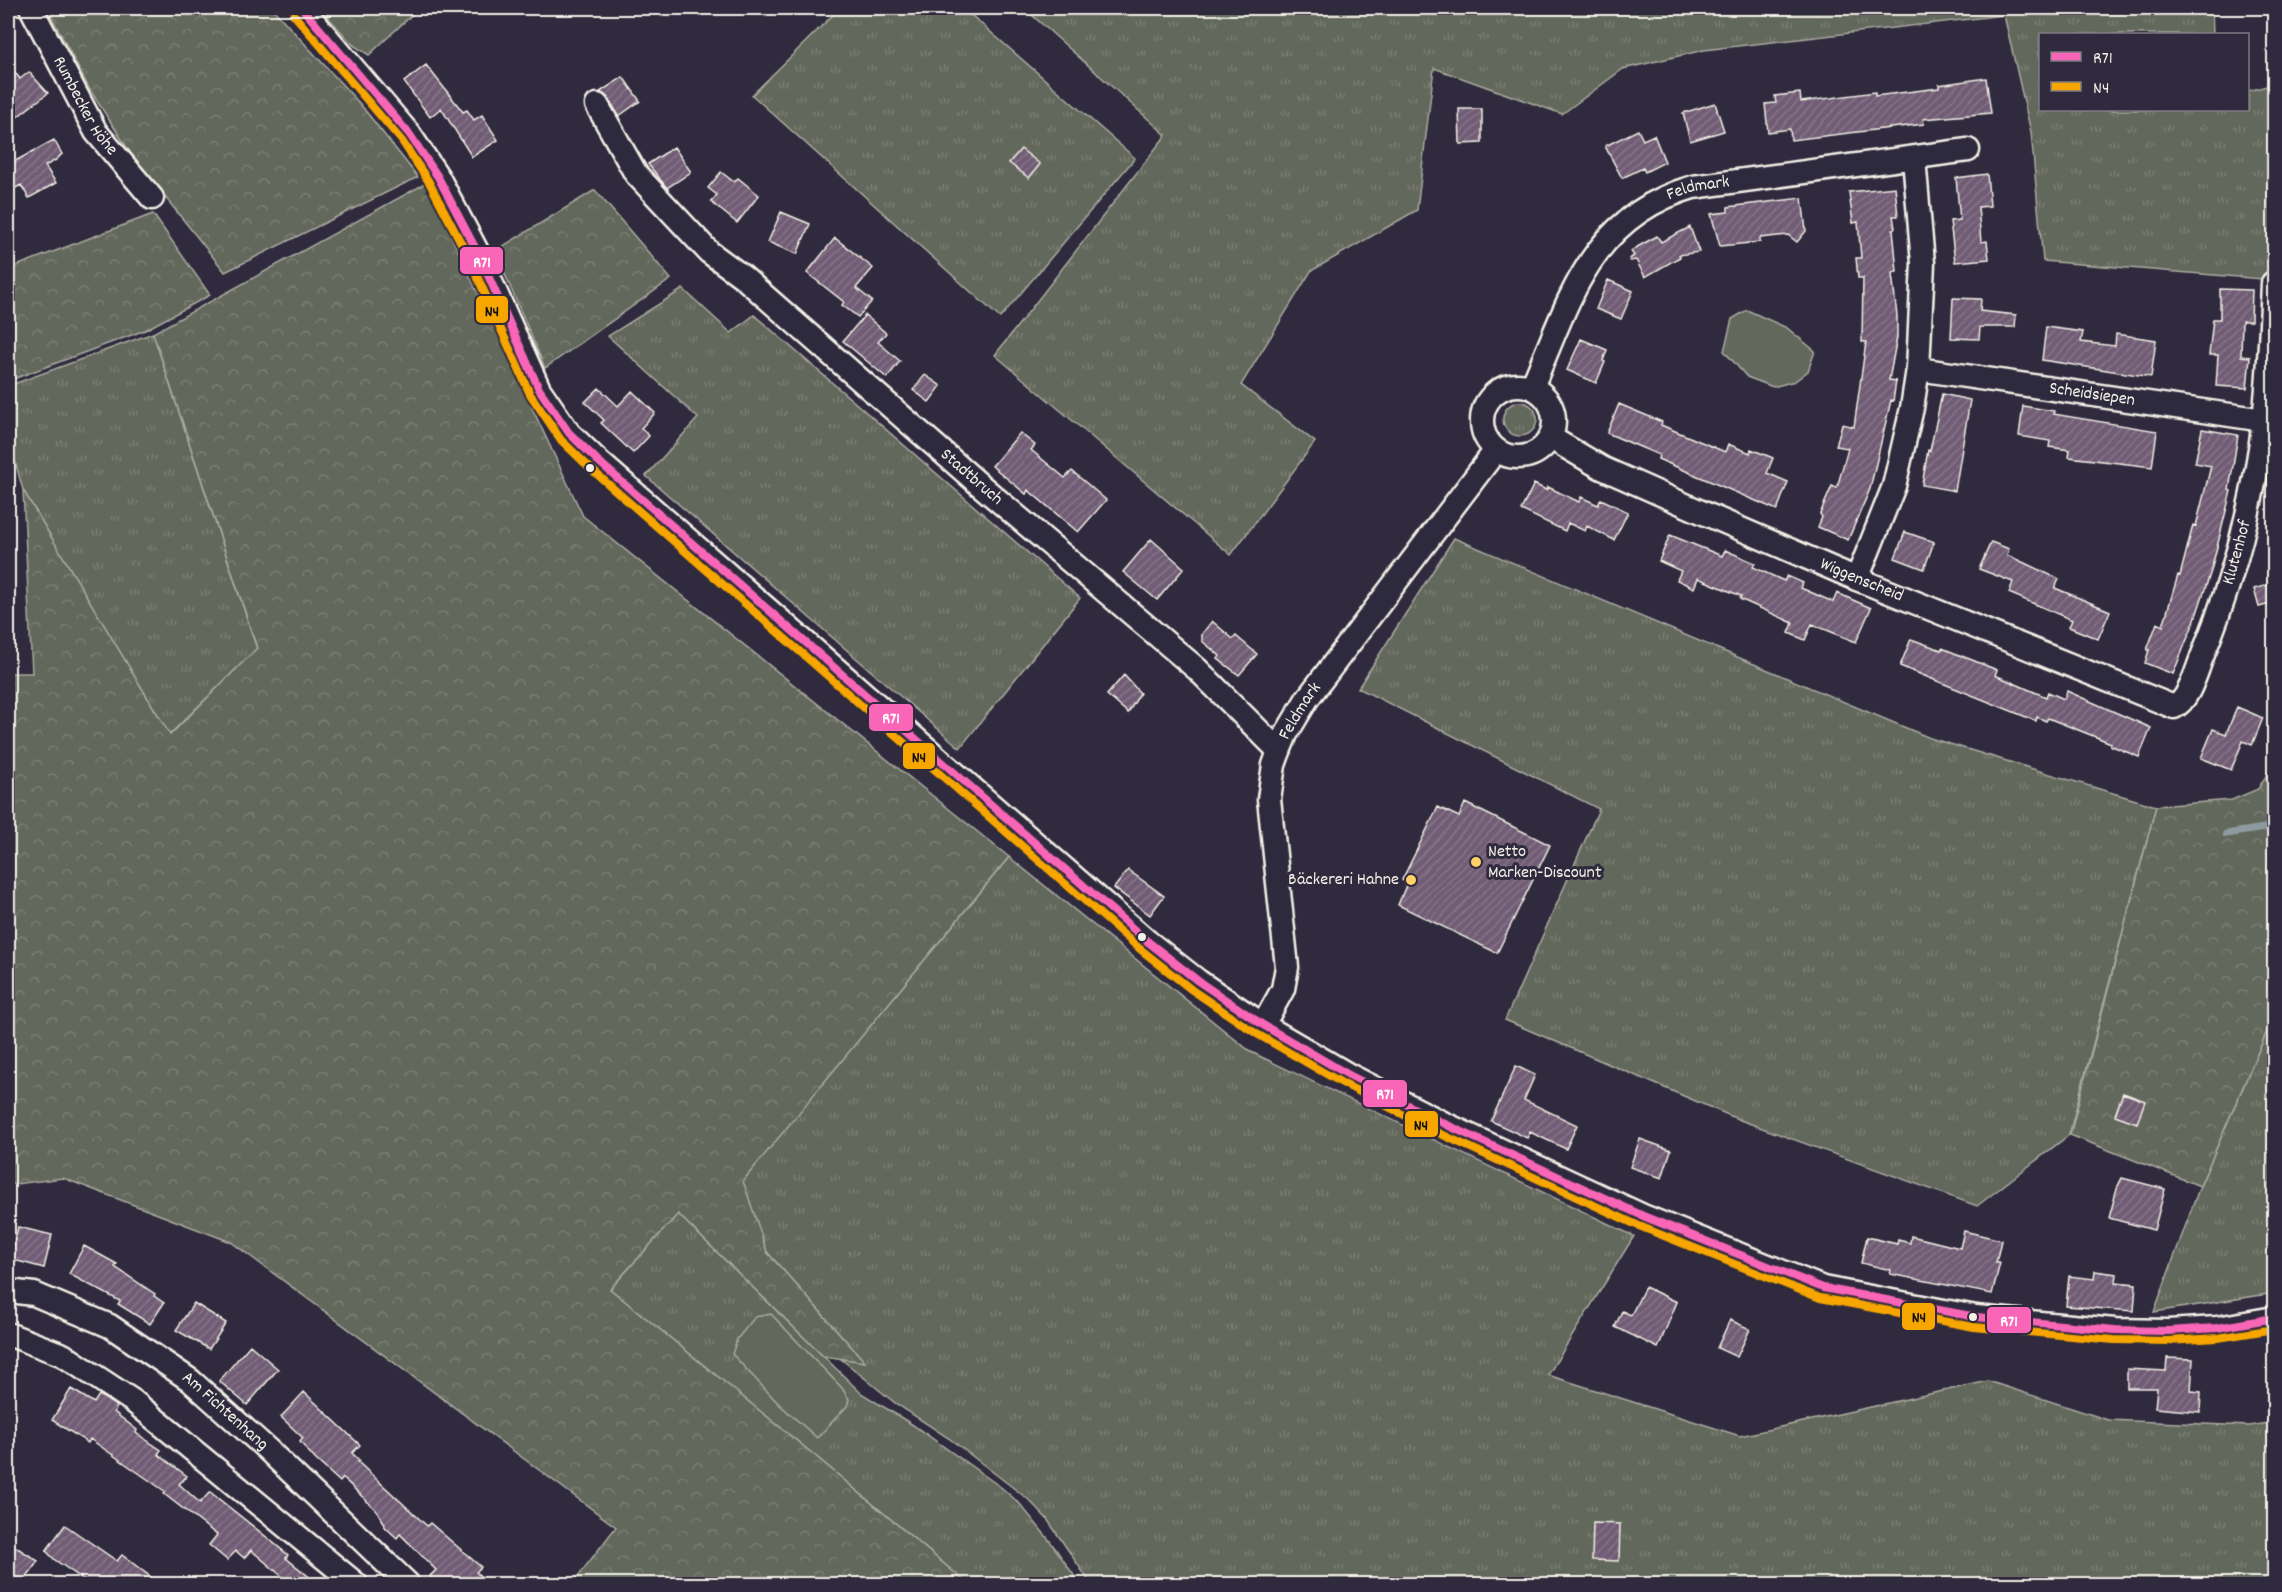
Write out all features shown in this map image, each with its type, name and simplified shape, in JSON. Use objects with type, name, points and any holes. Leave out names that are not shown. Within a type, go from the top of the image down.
[{"type":"street","name":"Rumbecker Höhe","points":[[32,8],[96,132],[152,198]]},
{"type":"street","points":[[302,8],[410,135],[438,177],[478,253],[531,372],[552,410],[569,433],[660,516],[1147,941],[1198,981],[1263,1025],[1347,1074],[1643,1216],[1823,1288],[1976,1317],[2115,1330],[2168,1331],[2217,1328],[2274,1318]]},
{"type":"street","name":"Stadtbruch","points":[[597,105],[636,174],[709,252],[743,277],[1197,669],[1279,751]]},
{"type":"street","name":"Feldmark","points":[[1532,387],[1587,264],[1615,230],[1656,201],[1672,193],[1693,187],[1968,150]]},
{"type":"street","points":[[1857,579],[1894,486],[1912,408],[1918,369],[1923,263],[1914,158]]},
{"type":"street","name":"Klutenhof","points":[[2179,705],[2208,642],[2232,569],[2252,495],[2264,420],[2273,283]]},
{"type":"street","name":"Scheidsiepen","points":[[1918,369],[2264,420]]},
{"type":"street","points":[[1521,384],[1532,387],[1543,393],[1550,403],[1555,426],[1551,438],[1543,448],[1532,455],[1507,456],[1487,441],[1482,430],[1481,417],[1485,405],[1500,389],[1510,385],[1521,384]]},
{"type":"street","name":"Wiggenscheid","points":[[1551,438],[1578,455],[1622,477],[1857,579],[2167,706],[2179,705]]},
{"type":"street","name":"Feldmark","points":[[1263,1025],[1283,989],[1287,967],[1269,811],[1270,783],[1279,751],[1286,734],[1307,699],[1496,450]]},
{"type":"street","name":"Am Fichtenhang","points":[[8,1291],[34,1294],[110,1326],[190,1380],[267,1449],[408,1584]]},
{"type":"street","points":[[8,1334],[63,1355],[133,1401],[356,1584]]},
{"type":"green space","points":[[47,8],[272,8],[360,104],[418,177],[225,272],[133,157],[90,90]]},
{"type":"green space","points":[[320,8],[419,8],[369,55],[353,45]]},
{"type":"green space","points":[[840,8],[963,8],[1135,158],[1000,318],[752,95]]},
{"type":"green space","points":[[1024,8],[2212,8],[2213,33],[2039,33],[2039,111],[2249,111],[2249,91],[2274,84],[2274,280],[2043,261],[2031,132],[2004,15],[1704,50],[1623,69],[1562,114],[1434,68],[1417,210],[1311,271],[1241,385],[1315,442],[1231,555],[995,355],[1166,135]]},
{"type":"green space","points":[[426,183],[583,516],[1009,857],[743,1181],[767,1252],[865,1362],[823,1356],[678,1214],[610,1289],[968,1584],[572,1584],[616,1527],[231,1242],[63,1178],[8,1185],[8,673],[32,673],[23,490],[170,735],[257,648],[153,333]]},
{"type":"green space","points":[[595,190],[671,279],[545,368],[495,251]]},
{"type":"green space","points":[[153,214],[210,295],[145,330],[8,381],[8,269]]},
{"type":"green space","points":[[683,289],[731,333],[754,315],[1080,598],[960,748],[646,476],[698,418],[608,336]]},
{"type":"green space","points":[[1747,310],[1787,328],[1815,351],[1808,371],[1795,381],[1773,387],[1747,377],[1724,351],[1732,319]]},
{"type":"green space","points":[[153,333],[257,649],[169,735],[23,490],[8,436],[8,386]]},
{"type":"green space","points":[[1520,402],[1532,407],[1537,419],[1532,431],[1520,436],[1508,431],[1503,419],[1508,407]]},
{"type":"green space","points":[[1454,538],[1930,738],[2156,806],[2069,1135],[1977,1206],[1740,1120],[1505,1020],[1599,809],[1358,688]]},
{"type":"green space","points":[[2274,763],[2274,1015],[2200,1186],[2070,1135],[2156,806],[2232,800],[2258,789]]},
{"type":"green space","points":[[1009,857],[1251,1052],[1634,1236],[1548,1375],[1740,1436],[1988,1381],[2108,1420],[2250,1426],[2274,1422],[2274,1584],[1091,1584],[1047,1519],[1029,1500],[950,1439],[895,1403],[840,1358],[864,1361],[767,1252],[742,1181]]},
{"type":"green space","points":[[2274,1015],[2274,1293],[2154,1312],[2200,1186]]},
{"type":"green space","points":[[678,1214],[861,1393],[913,1425],[1002,1488],[1020,1504],[1080,1584],[968,1584],[610,1289]]},
{"type":"green space","points":[[771,1314],[842,1388],[849,1399],[847,1406],[817,1438],[779,1404],[732,1354],[737,1339],[755,1317]]},
{"type":"building","points":[[8,63],[20,79],[29,72],[48,93],[8,124]]},
{"type":"building","points":[[426,65],[463,112],[467,110],[474,120],[482,115],[498,140],[472,157],[441,108],[430,117],[404,82]]},
{"type":"building","points":[[623,77],[640,101],[619,116],[608,98],[600,92]]},
{"type":"building","points":[[1986,78],[1991,113],[1923,119],[1924,124],[1791,140],[1790,129],[1768,132],[1765,104],[1776,103],[1775,96],[1800,93],[1801,102],[1875,92],[1875,96],[1939,88],[1939,85]]},
{"type":"building","points":[[1715,103],[1724,131],[1690,141],[1683,113]]},
{"type":"building","points":[[1459,109],[1482,109],[1482,143],[1460,144]]},
{"type":"building","points":[[1638,130],[1643,140],[1654,135],[1665,162],[1645,172],[1643,168],[1622,178],[1605,146]]},
{"type":"building","points":[[54,140],[62,154],[45,166],[56,183],[29,198],[21,185],[8,192],[8,165]]},
{"type":"building","points":[[674,147],[691,172],[667,188],[648,164]]},
{"type":"building","points":[[1021,149],[1040,164],[1029,178],[1009,163]]},
{"type":"building","points":[[721,172],[734,182],[738,178],[759,195],[737,223],[711,202],[717,195],[708,188]]},
{"type":"building","points":[[1987,174],[1990,206],[1978,207],[1981,242],[1987,241],[1989,259],[1955,262],[1950,221],[1960,220],[1956,178]]},
{"type":"building","points":[[1895,187],[1898,216],[1893,216],[1895,228],[1893,229],[1897,272],[1892,273],[1897,337],[1889,380],[1896,381],[1870,489],[1848,540],[1818,527],[1822,517],[1820,514],[1832,486],[1837,488],[1848,448],[1836,446],[1842,424],[1854,427],[1866,342],[1862,342],[1863,278],[1858,278],[1856,258],[1861,258],[1858,222],[1853,223],[1849,192]]},
{"type":"building","points":[[1802,198],[1806,231],[1797,242],[1788,235],[1760,238],[1760,242],[1720,246],[1711,214],[1728,212],[1728,207]]},
{"type":"building","points":[[781,212],[810,224],[797,254],[768,242]]},
{"type":"building","points":[[1690,227],[1699,252],[1679,255],[1680,257],[1645,277],[1636,260],[1630,261],[1629,259],[1634,256],[1631,251],[1639,246],[1657,236],[1661,242]]},
{"type":"building","points":[[835,238],[873,268],[856,288],[872,301],[858,317],[842,305],[844,302],[807,273]]},
{"type":"building","points":[[1608,280],[1633,291],[1621,319],[1596,309]]},
{"type":"building","points":[[2220,289],[2252,290],[2251,321],[2242,321],[2241,356],[2250,357],[2247,388],[2216,386],[2218,355],[2209,355],[2213,319],[2220,319]]},
{"type":"building","points":[[1953,298],[1981,299],[1980,311],[2016,315],[2015,327],[1980,327],[1979,339],[1951,338]]},
{"type":"building","points":[[865,315],[886,333],[878,342],[900,361],[887,378],[843,341]]},
{"type":"building","points":[[2046,327],[2083,332],[2081,342],[2115,346],[2116,334],[2156,340],[2151,377],[2042,360]]},
{"type":"building","points":[[1581,339],[1607,350],[1603,361],[1605,362],[1596,383],[1567,370]]},
{"type":"building","points":[[925,375],[941,386],[929,402],[913,390]]},
{"type":"building","points":[[599,388],[618,406],[632,391],[655,413],[641,428],[649,436],[633,453],[601,423],[604,420],[585,402]]},
{"type":"building","points":[[1942,394],[1970,400],[1955,491],[1922,485]]},
{"type":"building","points":[[1619,404],[1662,422],[1661,425],[1725,452],[1728,444],[1750,453],[1751,449],[1773,458],[1767,473],[1788,482],[1777,510],[1658,459],[1659,455],[1607,433]]},
{"type":"building","points":[[2023,406],[2054,411],[2053,414],[2157,431],[2152,467],[2069,457],[2070,450],[2049,447],[2050,441],[2019,436]]},
{"type":"building","points":[[2202,429],[2238,435],[2229,490],[2231,491],[2211,571],[2173,674],[2145,663],[2149,650],[2147,650],[2157,623],[2163,626],[2178,575],[2180,576],[2193,525],[2196,526],[2211,466],[2195,463]]},
{"type":"building","points":[[1020,433],[1035,445],[1031,450],[1065,478],[1072,471],[1106,500],[1078,532],[1028,490],[1026,494],[992,466]]},
{"type":"building","points":[[1534,484],[1546,490],[1548,487],[1579,502],[1581,497],[1598,505],[1601,499],[1628,512],[1614,540],[1587,526],[1585,531],[1568,523],[1565,531],[1521,510]]},
{"type":"building","points":[[1905,532],[1934,542],[1924,569],[1895,558]]},
{"type":"building","points":[[1670,535],[1722,556],[1725,550],[1755,563],[1753,567],[1784,581],[1787,576],[1803,583],[1801,588],[1833,602],[1837,593],[1871,608],[1856,642],[1812,624],[1805,640],[1789,633],[1793,623],[1740,599],[1741,596],[1698,578],[1694,588],[1677,580],[1681,571],[1659,561]]},
{"type":"building","points":[[1151,539],[1184,568],[1157,600],[1123,572]]},
{"type":"building","points":[[1991,542],[2009,549],[2007,555],[2059,579],[2055,588],[2110,611],[2098,639],[2069,627],[2072,620],[2009,593],[2013,582],[1979,569]]},
{"type":"building","points":[[2274,583],[2274,603],[2259,607],[2254,589]]},
{"type":"building","points":[[1212,621],[1233,639],[1236,636],[1257,654],[1239,675],[1218,659],[1220,656],[1202,641],[1202,634]]},
{"type":"building","points":[[1911,639],[1941,650],[1942,648],[1997,670],[1995,675],[2046,697],[2048,692],[2064,699],[2067,691],[2151,728],[2139,757],[2110,745],[2111,743],[2048,718],[2046,721],[2037,717],[2036,721],[1900,666]]},
{"type":"building","points":[[1124,675],[1140,693],[1128,713],[1107,695]]},
{"type":"building","points":[[2237,707],[2263,718],[2252,745],[2243,741],[2231,770],[2201,758],[2213,729],[2226,734]]},
{"type":"building","name":"Netto Marken-Discount","points":[[1465,803],[1550,845],[1497,953],[1398,905],[1407,883],[1402,880],[1438,807],[1459,817]]},
{"type":"building","points":[[1128,870],[1164,896],[1150,915],[1114,888]]},
{"type":"building","points":[[1516,1066],[1535,1075],[1524,1100],[1577,1125],[1566,1149],[1530,1132],[1527,1138],[1491,1121]]},
{"type":"building","points":[[2123,1093],[2145,1101],[2137,1123],[2115,1115]]},
{"type":"building","points":[[1640,1139],[1671,1150],[1662,1178],[1630,1167]]},
{"type":"building","points":[[2122,1178],[2165,1189],[2154,1230],[2109,1218]]},
{"type":"building","points":[[18,1227],[52,1235],[44,1268],[10,1259]]},
{"type":"building","points":[[1964,1231],[2001,1240],[1996,1263],[2000,1263],[1992,1294],[1890,1274],[1891,1270],[1861,1263],[1867,1237],[1897,1244],[1898,1240],[1910,1243],[1911,1236],[1960,1248]]},
{"type":"building","points":[[84,1246],[117,1264],[115,1267],[155,1294],[154,1296],[164,1303],[150,1324],[118,1304],[120,1301],[69,1274]]},
{"type":"building","points":[[2095,1271],[2117,1274],[2116,1282],[2136,1284],[2134,1311],[2066,1306],[2069,1276],[2094,1279]]},
{"type":"building","points":[[1645,1287],[1677,1302],[1658,1348],[1615,1327],[1622,1311],[1631,1315]]},
{"type":"building","points":[[194,1303],[226,1323],[209,1349],[176,1330]]},
{"type":"building","points":[[1730,1320],[1750,1329],[1737,1357],[1717,1348]]},
{"type":"building","points":[[250,1345],[278,1369],[247,1405],[219,1381]]},
{"type":"building","points":[[2167,1358],[2193,1359],[2191,1391],[2201,1392],[2200,1412],[2155,1408],[2157,1388],[2127,1388],[2127,1369],[2166,1371]]},
{"type":"building","points":[[71,1389],[94,1403],[99,1395],[117,1407],[114,1412],[137,1430],[136,1433],[161,1450],[158,1454],[187,1476],[179,1484],[200,1503],[210,1492],[288,1555],[286,1558],[318,1584],[291,1584],[251,1550],[244,1558],[236,1551],[227,1560],[209,1545],[217,1535],[164,1494],[166,1492],[90,1439],[88,1443],[52,1420]]},
{"type":"building","points":[[304,1392],[360,1445],[352,1453],[360,1461],[358,1462],[427,1526],[430,1523],[481,1567],[476,1572],[489,1584],[438,1584],[430,1576],[436,1570],[400,1534],[397,1538],[384,1526],[377,1511],[343,1478],[340,1482],[315,1459],[300,1442],[303,1438],[281,1417]]},
{"type":"building","points":[[1593,1523],[1620,1524],[1619,1561],[1592,1560]]},
{"type":"building","points":[[65,1525],[117,1561],[122,1555],[160,1584],[90,1584],[55,1560],[46,1551]]},
{"type":"building","points":[[8,1542],[38,1561],[22,1584],[8,1578]]},
{"type":"waterway","points":[[2226,834],[2271,827],[2274,824]]},
{"type":"transit line","name":"R71","points":[[302,8],[410,135],[438,177],[478,253],[539,389],[569,433],[598,461],[1147,941],[1198,981],[1263,1025],[1347,1074],[1445,1124],[1643,1216],[1823,1288],[1976,1317],[2115,1330],[2168,1331],[2217,1328],[2274,1318]]},
{"type":"transit line","name":"N4","points":[[294,15],[402,141],[429,182],[469,258],[530,394],[561,440],[591,469],[1140,949],[1192,990],[1257,1034],[1342,1083],[1441,1134],[1639,1226],[1820,1298],[1974,1327],[2114,1340],[2168,1341],[2218,1338],[2274,1329]]},
{"type":"place","name":"Netto Marken-Discount","points":[[1476,862]]},
{"type":"place","name":"Bäckereri Hahne","points":[[1411,880]]}]
